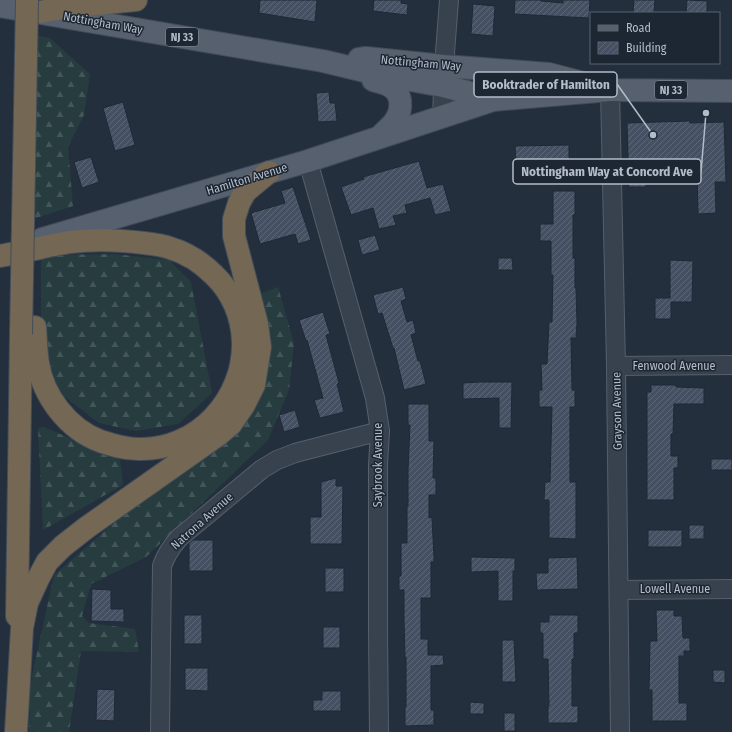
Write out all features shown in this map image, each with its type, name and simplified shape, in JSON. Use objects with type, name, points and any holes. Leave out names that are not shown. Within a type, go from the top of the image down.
[{"type":"highway","points":[[18,710],[17,593],[28,331],[24,180],[34,6],[74,6],[136,0]]},
{"type":"highway","points":[[16,732],[22,628],[27,603],[47,562],[63,546],[86,528],[218,435],[231,424],[244,405],[254,385],[260,347],[257,324],[234,236],[234,219],[238,203],[245,192],[270,172]]},
{"type":"highway","points":[[0,256],[69,242],[92,240],[128,241],[157,245],[171,248],[190,256],[205,266],[221,281],[238,312],[242,332],[243,351],[240,372],[234,389],[224,406],[212,420],[196,432],[179,441],[160,447],[138,449],[115,446],[96,439],[79,430],[63,415],[50,397],[43,381],[28,331]]},
{"type":"main road","name":"Nottingham Way","points":[[0,6],[34,6],[324,61],[366,58],[444,76],[549,74],[610,90],[732,91]]},
{"type":"main road","points":[[324,61],[389,86],[398,93],[400,102],[399,111],[394,121],[380,137]]},
{"type":"main road","name":"Nottingham Way","points":[[444,76],[467,92],[493,100]]},
{"type":"main road","points":[[493,100],[610,90]]},
{"type":"main road","name":"Hamilton Avenue","points":[[0,252],[308,161],[493,100]]},
{"type":"street","points":[[442,117],[449,0]]},
{"type":"street","name":"Grayson Avenue","points":[[610,90],[616,366],[620,732]]},
{"type":"street","name":"Saybrook Avenue","points":[[308,161],[375,398],[380,431],[378,465],[379,732]]},
{"type":"street","name":"Fenwood Avenue","points":[[616,366],[732,365]]},
{"type":"street","name":"Natrona Avenue","points":[[160,732],[162,566],[172,545],[262,469],[277,460],[295,453],[380,431]]},
{"type":"street","name":"Lowell Avenue","points":[[619,590],[732,589]]},
{"type":"green space","points":[[35,36],[50,38],[90,74],[84,115],[68,147],[73,206],[33,219]]},
{"type":"green space","points":[[114,254],[169,260],[191,282],[212,393],[178,424],[136,431],[99,423],[57,391],[41,322],[41,255]]},
{"type":"green space","points":[[278,287],[294,343],[289,390],[268,440],[146,557],[91,584],[82,616],[89,623],[135,629],[139,652],[81,651],[69,732],[29,732],[30,685],[54,575],[142,499],[246,416],[257,295]]},
{"type":"green space","points":[[44,427],[120,460],[123,485],[43,530],[38,428]]},
{"type":"building","points":[[260,0],[317,0],[315,22],[259,13]]},
{"type":"building","points":[[374,0],[401,0],[401,3],[408,4],[407,15],[373,11]]},
{"type":"building","points":[[515,0],[541,0],[563,3],[563,0],[590,0],[589,18],[514,14]]},
{"type":"building","points":[[634,0],[655,0],[654,12],[633,12]]},
{"type":"building","points":[[687,0],[707,1],[707,12],[686,12]]},
{"type":"building","points":[[473,4],[495,6],[493,36],[471,34]]},
{"type":"building","points":[[329,92],[330,103],[335,103],[337,121],[318,122],[316,93]]},
{"type":"building","points":[[123,102],[135,145],[115,151],[103,108]]},
{"type":"building","points":[[690,121],[690,123],[724,122],[726,182],[715,182],[716,213],[698,214],[697,167],[646,169],[646,187],[629,187],[627,123]]},
{"type":"building","points":[[569,145],[569,163],[516,164],[515,146]]},
{"type":"building","points":[[91,157],[99,182],[82,188],[74,162]]},
{"type":"building","points":[[419,161],[427,188],[443,184],[451,211],[435,215],[430,198],[405,205],[407,213],[393,216],[396,225],[379,229],[373,208],[351,215],[341,187],[364,179],[363,177]]},
{"type":"building","points":[[293,187],[311,240],[298,244],[295,234],[260,244],[251,213],[285,203],[281,191]]},
{"type":"building","points":[[553,191],[575,191],[575,215],[573,215],[573,258],[575,258],[577,323],[576,338],[571,338],[572,390],[575,390],[575,407],[570,407],[570,482],[576,482],[576,539],[549,538],[549,500],[544,500],[545,482],[550,482],[552,407],[539,407],[539,390],[542,390],[541,364],[547,364],[549,322],[552,322],[553,275],[551,275],[551,241],[540,241],[540,224],[553,224]]},
{"type":"building","points":[[375,235],[380,250],[362,255],[358,240]]},
{"type":"building","points":[[498,258],[512,258],[513,270],[498,270]]},
{"type":"building","points":[[670,260],[693,261],[692,302],[671,302],[671,319],[655,319],[655,298],[670,298]]},
{"type":"building","points":[[403,287],[406,299],[401,301],[407,322],[413,320],[416,333],[411,335],[426,384],[404,390],[394,348],[382,313],[378,314],[373,295]]},
{"type":"building","points":[[323,312],[330,334],[326,335],[339,383],[337,384],[344,412],[320,418],[314,400],[323,398],[307,340],[306,341],[299,320]]},
{"type":"building","points":[[512,382],[511,428],[499,428],[499,398],[463,399],[463,383]]},
{"type":"building","points":[[651,385],[676,385],[676,387],[704,388],[704,404],[674,404],[673,434],[671,434],[671,456],[678,456],[678,468],[674,468],[674,500],[647,500],[647,392],[651,392]]},
{"type":"building","points":[[408,404],[429,404],[429,441],[434,441],[433,478],[436,478],[436,495],[429,495],[429,518],[432,517],[434,562],[431,562],[431,598],[421,598],[421,639],[428,639],[428,655],[443,655],[444,665],[431,666],[431,710],[434,710],[434,725],[405,726],[406,657],[404,590],[399,590],[399,576],[401,576],[401,543],[407,543],[410,425],[408,425]]},
{"type":"building","points":[[295,410],[300,427],[284,432],[279,415]]},
{"type":"building","points":[[711,459],[732,459],[732,470],[711,470]]},
{"type":"building","points":[[336,478],[336,486],[343,486],[342,544],[310,544],[310,517],[321,517],[321,482]]},
{"type":"building","points":[[689,525],[704,525],[704,539],[689,539]]},
{"type":"building","points":[[648,530],[682,530],[682,547],[648,547]]},
{"type":"building","points":[[193,540],[213,540],[213,571],[189,571],[189,543]]},
{"type":"building","points":[[471,557],[515,558],[515,571],[513,571],[513,601],[498,601],[498,571],[471,572]]},
{"type":"building","points":[[577,557],[578,589],[537,590],[536,573],[548,573],[548,558]]},
{"type":"building","points":[[325,568],[344,568],[344,592],[325,592]]},
{"type":"building","points":[[92,589],[111,590],[111,609],[124,609],[124,622],[91,621]]},
{"type":"building","points":[[656,610],[674,610],[674,616],[682,616],[683,638],[690,638],[690,651],[684,651],[684,656],[679,656],[679,703],[687,703],[687,721],[652,721],[652,690],[649,690],[650,641],[657,641]]},
{"type":"building","points":[[184,615],[202,615],[202,644],[184,644]]},
{"type":"building","points":[[549,615],[578,615],[578,633],[574,633],[574,659],[572,659],[572,706],[578,706],[578,723],[548,723],[548,659],[543,659],[543,633],[540,633],[540,622],[549,622]]},
{"type":"building","points":[[323,627],[340,627],[340,648],[323,648]]},
{"type":"building","points":[[502,640],[514,640],[516,682],[502,682]]},
{"type":"building","points":[[185,668],[208,668],[208,691],[185,690]]},
{"type":"building","points":[[713,670],[725,670],[725,683],[713,682]]},
{"type":"building","points":[[97,689],[115,690],[114,721],[96,720]]},
{"type":"building","points":[[322,691],[341,691],[341,711],[313,711],[313,700],[322,700]]},
{"type":"building","points":[[470,702],[484,703],[484,714],[470,714]]},
{"type":"building","points":[[504,713],[515,713],[515,731],[504,731]]},
{"type":"place","name":"Nottingham Way at Concord Ave","points":[[706,113]]},
{"type":"place","name":"Booktrader of Hamilton","points":[[653,135]]}]
